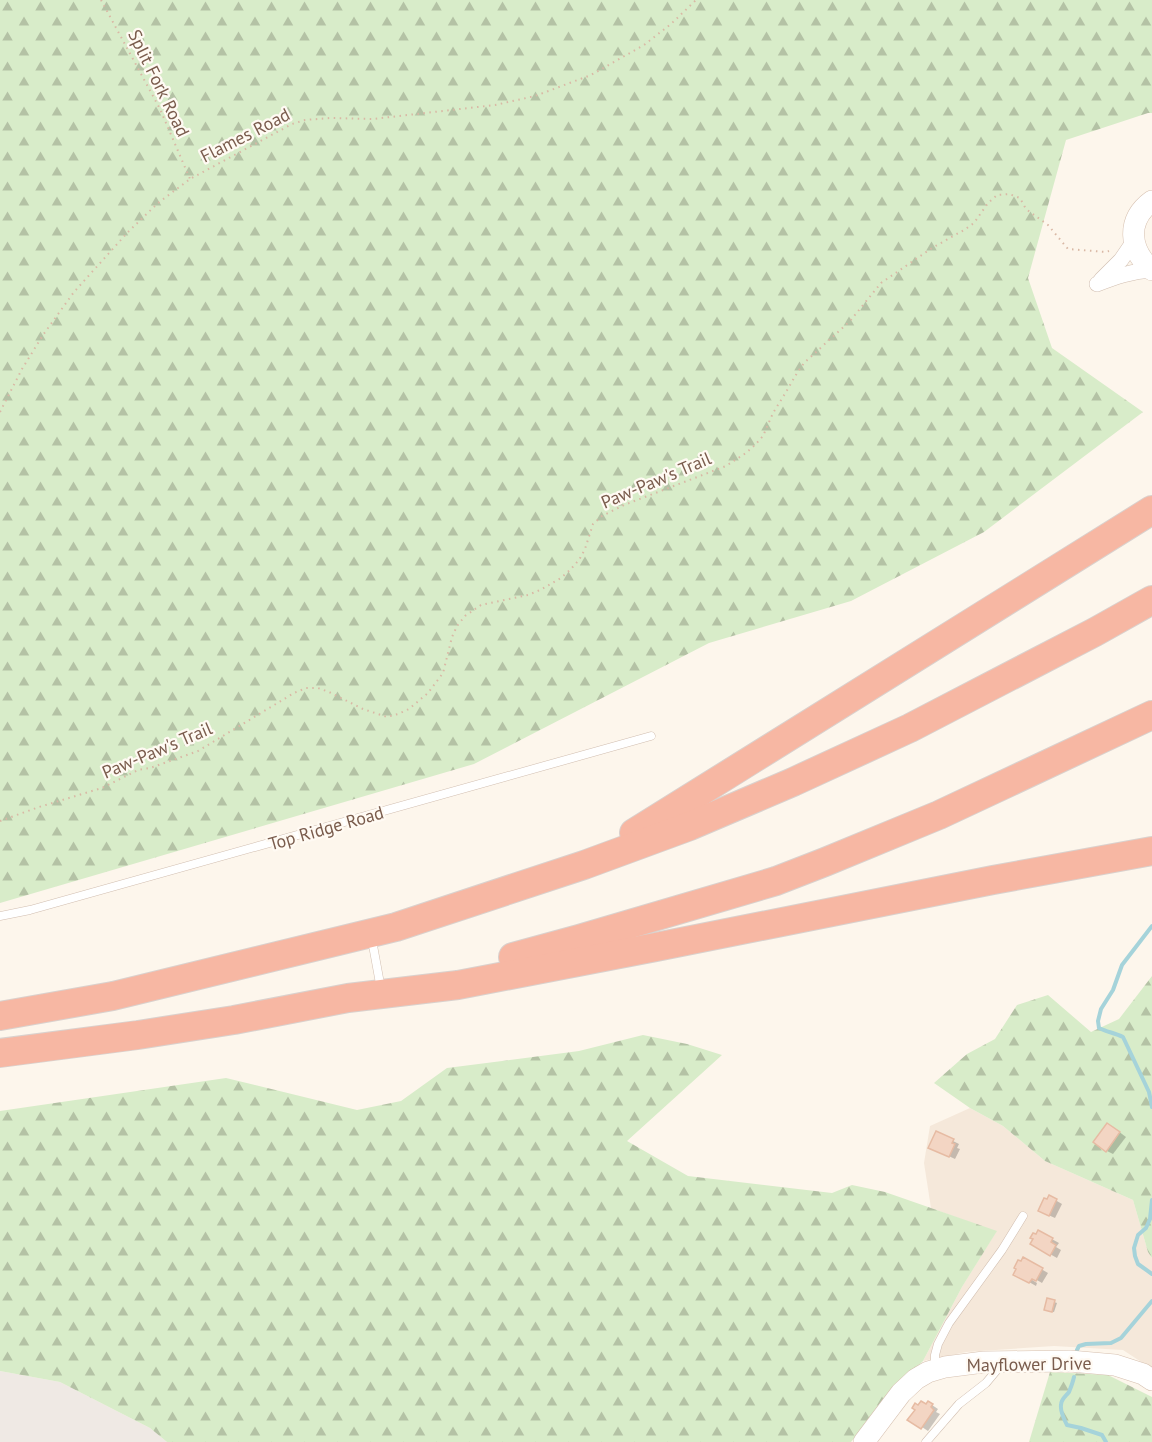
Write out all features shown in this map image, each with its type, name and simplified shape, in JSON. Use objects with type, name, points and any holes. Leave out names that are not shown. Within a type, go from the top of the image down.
[{"type":"highway","points":[[584,865],[1152,510]]},
{"type":"highway","points":[[0,1016],[113,996],[396,927],[584,865],[690,826],[910,728],[1152,600]]},
{"type":"highway","points":[[348,998],[568,942],[776,880],[939,815],[1152,715]]},
{"type":"highway","points":[[0,1053],[234,1020],[348,998],[458,985],[1152,851]]},
{"type":"street","points":[[1152,201],[1138,216],[1134,228],[1137,252],[1152,270]]},
{"type":"street","points":[[1134,241],[1116,266],[1096,284],[1137,271],[1152,270]]},
{"type":"street","name":"Mayflower Drive","points":[[864,1442],[900,1393],[928,1372],[945,1367],[1004,1361],[1070,1361],[1115,1365],[1143,1374],[1152,1380]]},
{"type":"lane","name":"Top Ridge Road","points":[[0,916],[30,910],[651,736]]},
{"type":"lane","points":[[371,933],[381,988]]},
{"type":"lane","points":[[935,1370],[938,1344],[949,1323],[1002,1250],[1023,1216]]},
{"type":"lane","points":[[926,1442],[959,1404],[986,1383],[1004,1361]]},
{"type":"path","name":"Split Fork Road","points":[[101,0],[160,109],[189,179]]},
{"type":"path","name":"Flames Road","points":[[0,412],[22,369],[74,292],[128,232],[158,203],[189,179],[292,124],[305,120],[373,119],[495,105],[535,96],[591,75],[644,45],[696,0]]},
{"type":"path","name":"Paw-Paw's Trail","points":[[0,821],[102,788],[138,770],[198,751],[306,688],[323,690],[363,709],[387,717],[409,709],[428,693],[443,673],[452,637],[465,616],[481,605],[528,595],[561,578],[579,560],[593,524],[602,516],[624,505],[726,466],[746,453],[763,436],[773,412],[804,363],[850,321],[881,283],[974,223],[988,203],[997,195],[1009,194],[1020,198],[1026,208],[1048,225],[1068,249],[1106,252],[1134,241]]},
{"type":"shaded area","points":[[970,1108],[1003,1126],[1045,1161],[1133,1200],[1148,1252],[1152,1258],[1152,1369],[1123,1350],[1054,1346],[966,1352],[923,1361],[962,1287],[996,1232],[931,1208],[924,1163],[930,1126]]},
{"type":"shaded area","points":[[0,1371],[60,1382],[150,1428],[167,1442],[0,1442]]},
{"type":"green space","points":[[0,0],[1152,0],[1152,113],[1066,140],[1028,278],[1052,348],[1143,412],[984,532],[851,601],[709,643],[474,764],[0,903]]},
{"type":"green space","points":[[1152,976],[1152,1258],[1148,1252],[1133,1200],[1045,1161],[1003,1126],[970,1108],[934,1083],[967,1054],[995,1039],[1017,1005],[1048,995],[1091,1032],[1119,1019]]},
{"type":"green space","points":[[643,1035],[687,1044],[722,1055],[627,1141],[688,1176],[832,1193],[852,1185],[885,1192],[997,1231],[962,1287],[923,1361],[900,1384],[851,1442],[167,1442],[150,1428],[60,1382],[0,1371],[0,1111],[226,1078],[357,1110],[401,1101],[447,1068],[579,1051]]},
{"type":"green space","points":[[1050,1372],[1108,1375],[1152,1397],[1152,1442],[1029,1442]]},
{"type":"building","points":[[1107,1123],[1120,1132],[1106,1152],[1093,1142]]},
{"type":"building","points":[[936,1131],[954,1139],[952,1143],[955,1144],[949,1157],[928,1148]]},
{"type":"building","points":[[1049,1195],[1057,1199],[1049,1216],[1038,1211],[1044,1198],[1047,1199]]},
{"type":"building","points":[[1038,1230],[1053,1238],[1051,1242],[1056,1245],[1050,1256],[1030,1244],[1033,1239],[1030,1238]]},
{"type":"building","points":[[1023,1257],[1043,1268],[1036,1281],[1032,1279],[1029,1283],[1013,1275],[1018,1260],[1021,1261]]},
{"type":"building","points":[[1047,1298],[1055,1300],[1052,1312],[1044,1310]]},
{"type":"building","points":[[921,1401],[933,1404],[931,1407],[934,1410],[921,1429],[907,1420],[915,1410],[912,1408],[915,1403],[918,1405]]},
{"type":"waterway","points":[[1152,926],[1122,965],[1113,990],[1101,1009],[1098,1021],[1099,1028],[1123,1037],[1149,1092],[1152,1107]]},
{"type":"waterway","points":[[1152,1200],[1150,1219],[1146,1228],[1138,1235],[1134,1248],[1138,1264],[1152,1274]]},
{"type":"waterway","points":[[1077,1350],[1079,1346],[1086,1344],[1111,1343],[1121,1338],[1152,1301]]},
{"type":"waterway","points":[[1074,1377],[1069,1392],[1061,1403],[1061,1410],[1067,1425],[1102,1435],[1106,1442]]}]
